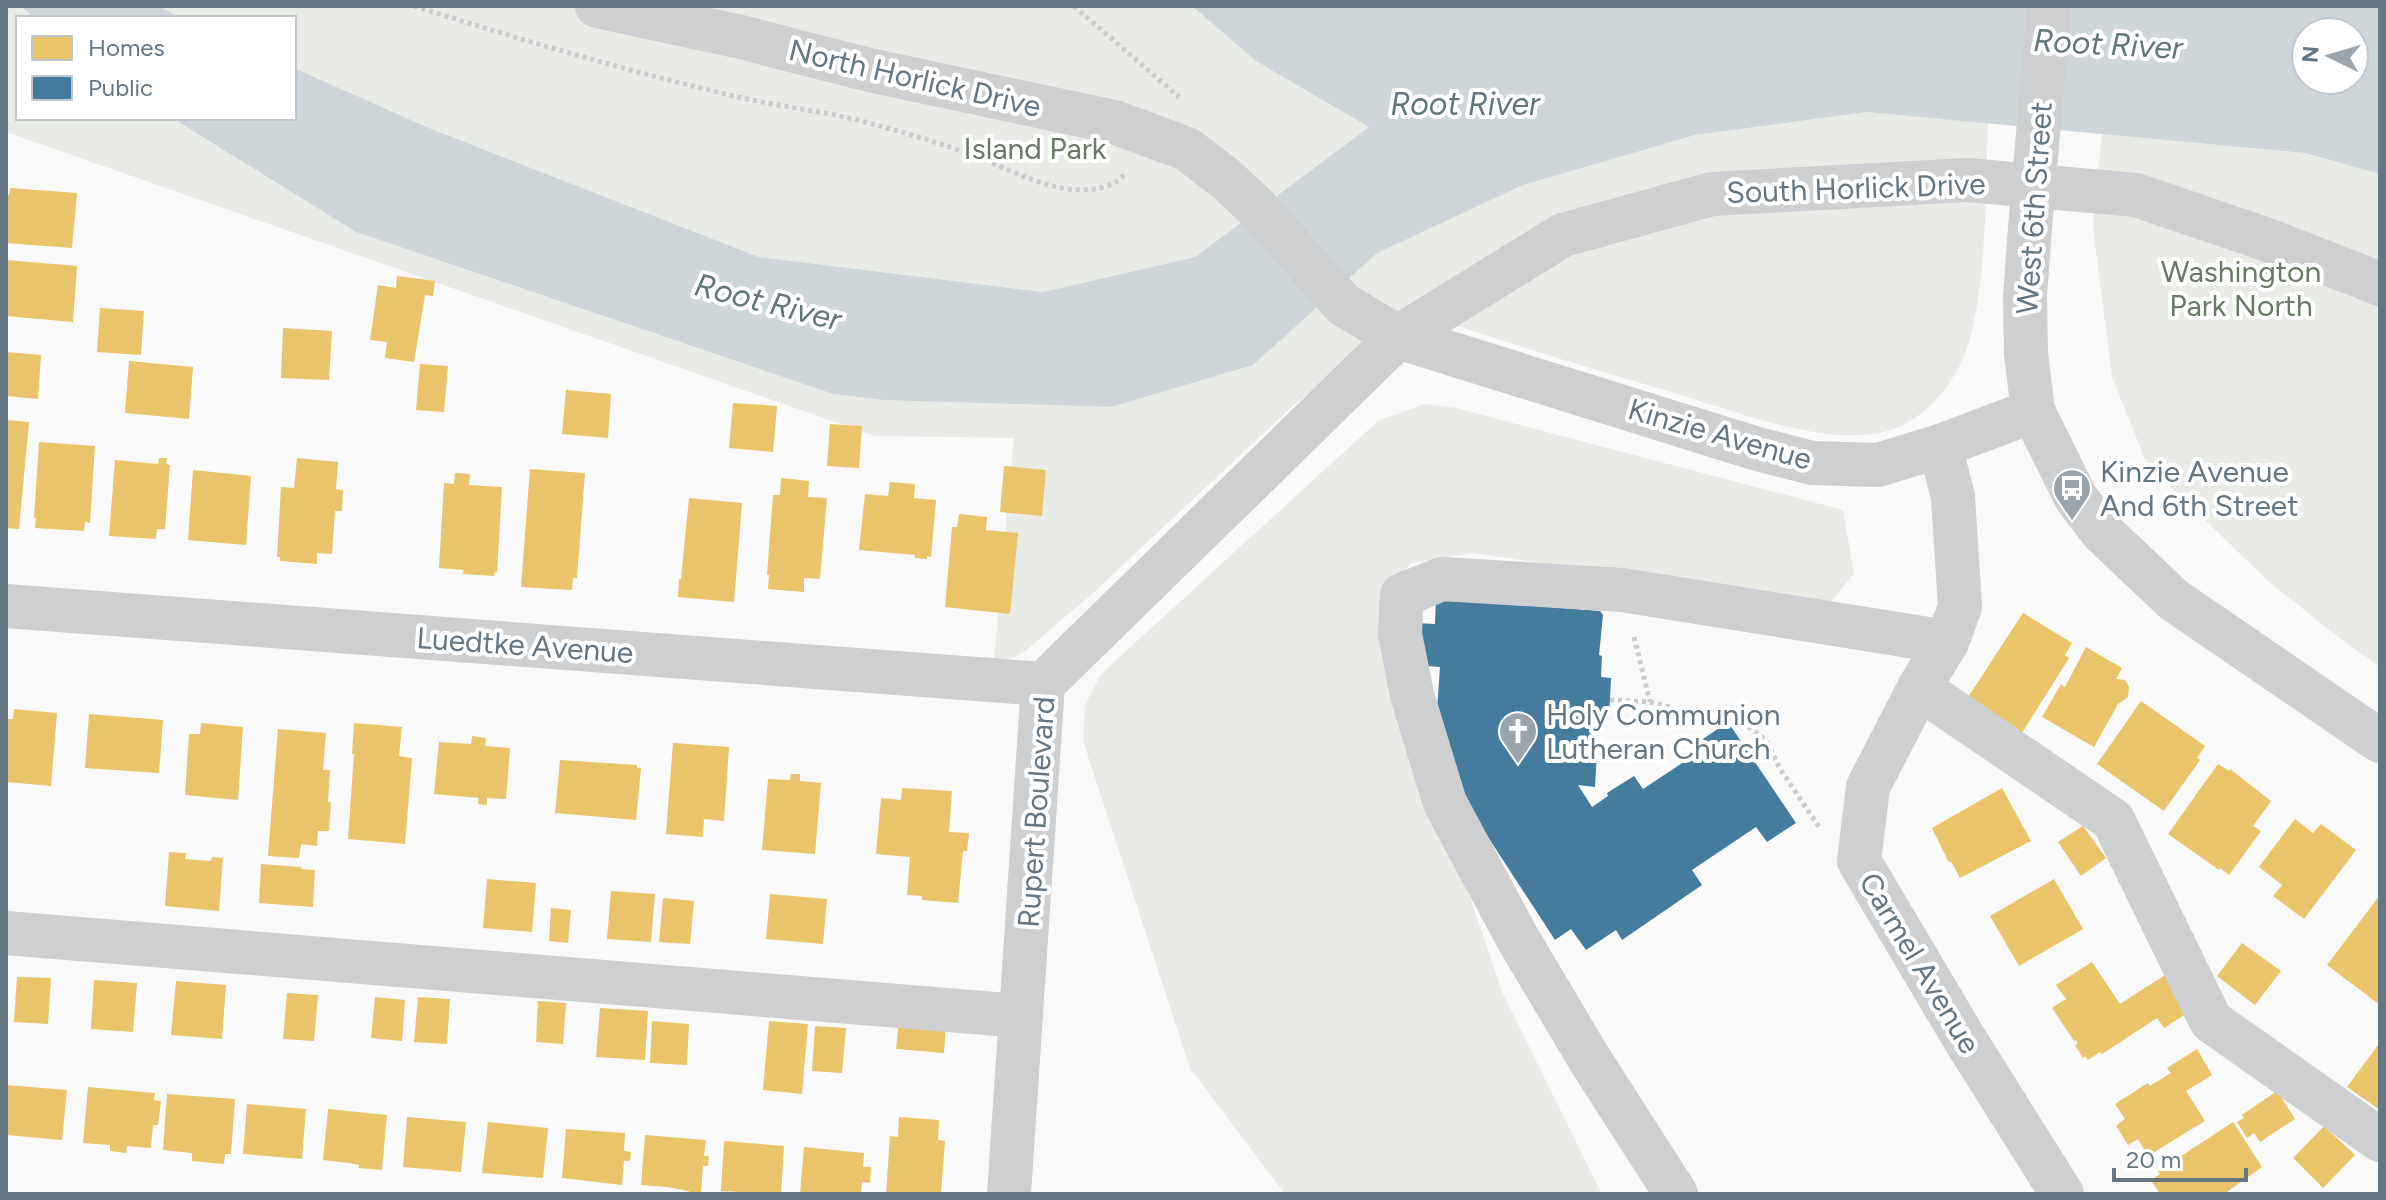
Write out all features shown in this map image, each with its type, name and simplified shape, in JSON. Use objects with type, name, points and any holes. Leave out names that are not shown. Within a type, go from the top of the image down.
[{"type":"street","name":"North Horlick Drive","points":[[597,6],[741,37],[869,70],[1114,122],[1187,149],[1256,207],[1344,305],[1398,337]]},
{"type":"street","name":"West 6th Street","points":[[2033,411],[2026,354],[2025,296],[2049,6]]},
{"type":"street","name":"South Horlick Drive","points":[[1398,337],[1563,235],[1712,194],[1951,180],[2136,195],[2265,239],[2380,284]]},
{"type":"street","name":"Kinzie Avenue","points":[[1398,337],[1754,448],[1812,463],[1878,465],[1940,446],[2033,411]]},
{"type":"street","name":"Rupert Boulevard","points":[[1009,1194],[1043,684],[1398,337]]},
{"type":"street","points":[[2033,411],[2076,498],[2103,533],[2135,565],[2174,600],[2380,741]]},
{"type":"street","name":"Carmel Avenue","points":[[1940,446],[1953,497],[1960,607],[1947,642],[1919,688],[1868,787],[1859,861],[1964,1038],[2062,1194]]},
{"type":"street","points":[[1676,1194],[1590,1060],[1518,939],[1445,803],[1412,695],[1400,634],[1402,595],[1442,579],[1622,590],[1947,642]]},
{"type":"street","name":"Luedtke Avenue","points":[[6,606],[1043,684]]},
{"type":"street","points":[[1919,688],[2113,820],[2211,1021],[2380,1140]]},
{"type":"street","points":[[6,933],[1021,1016]]},
{"type":"path","points":[[414,6],[642,74],[861,121],[960,150],[1056,187],[1080,190],[1107,186],[1123,177],[1130,163]]},
{"type":"path","points":[[1074,6],[1166,86]]},
{"type":"path","points":[[1622,590],[1650,702]]},
{"type":"path","points":[[1610,700],[1650,702],[1685,711],[1730,713],[1766,740],[1780,769],[1821,829],[1859,861]]},
{"type":"green space","points":[[6,6],[18,6],[32,16],[16,16],[16,120],[175,120],[356,232],[833,394],[884,400],[1110,407],[1253,365],[1376,253],[1523,185],[1695,135],[1867,112],[1988,123],[1983,253],[1974,321],[1955,374],[1927,409],[1908,422],[1887,431],[1863,435],[1837,435],[1781,425],[1414,312],[1296,403],[1093,593],[1024,652],[1013,658],[994,660],[1014,438],[875,436],[6,132]]},
{"type":"green space","name":"Island Park","points":[[159,6],[1192,6],[1256,61],[1370,126],[1195,257],[1043,292],[759,257],[429,128],[296,69],[296,16],[177,16]]},
{"type":"green space","name":"Washington Park North","points":[[2102,134],[2305,153],[2380,174],[2380,667],[2267,580],[2147,464],[2112,377],[2093,227]]},
{"type":"green space","points":[[1424,404],[1456,408],[1843,510],[1854,573],[1823,612],[1608,573],[1473,553],[1411,563],[1382,594],[1388,653],[1502,992],[1602,1194],[1285,1194],[1190,1068],[1083,741],[1085,705],[1101,674],[1378,421]]},
{"type":"water","points":[[19,6],[159,6],[177,16],[32,16]]},
{"type":"water","name":"Root River","points":[[1192,6],[2380,6],[2380,174],[2305,153],[1867,112],[1695,135],[1523,185],[1377,253],[1253,365],[1111,407],[884,400],[833,394],[356,232],[175,120],[296,120],[296,69],[429,128],[759,257],[1043,292],[1195,257],[1369,127],[1256,61]]},
{"type":"building: Homes","points":[[10,188],[77,193],[72,248],[6,243],[6,195],[9,195]]},
{"type":"building: Homes","points":[[6,260],[77,266],[73,322],[6,316]]},
{"type":"building: Homes","points":[[397,276],[435,281],[433,296],[425,295],[414,362],[385,358],[387,342],[370,340],[378,285],[396,288]]},
{"type":"building: Homes","points":[[100,308],[144,311],[141,355],[97,352]]},
{"type":"building: Homes","points":[[283,328],[332,331],[329,380],[281,378]]},
{"type":"building: Homes","points":[[6,352],[41,355],[38,399],[6,396]]},
{"type":"building: Homes","points":[[129,361],[193,367],[189,419],[125,413]]},
{"type":"building: Homes","points":[[420,364],[448,366],[444,412],[416,410]]},
{"type":"building: Homes","points":[[566,390],[611,394],[608,438],[562,434]]},
{"type":"building: Homes","points":[[733,403],[777,406],[773,452],[729,448]]},
{"type":"building: Homes","points":[[6,420],[29,422],[19,529],[6,528]]},
{"type":"building: Homes","points":[[830,424],[862,426],[859,468],[827,466]]},
{"type":"building: Homes","points":[[39,442],[95,446],[90,523],[85,522],[84,531],[35,528]]},
{"type":"building: Homes","points":[[159,458],[167,458],[166,464],[170,465],[165,529],[157,529],[156,539],[109,536],[115,460],[158,464]]},
{"type":"building: Homes","points":[[297,458],[338,462],[336,489],[343,490],[342,511],[335,511],[332,554],[317,553],[317,564],[280,561],[277,557],[281,487],[294,488]]},
{"type":"building: Homes","points":[[1004,466],[1046,470],[1042,516],[1000,512]]},
{"type":"building: Homes","points":[[530,469],[585,473],[577,578],[573,578],[572,590],[521,587]]},
{"type":"building: Homes","points":[[193,470],[251,476],[246,545],[188,540]]},
{"type":"building: Homes","points":[[455,473],[470,474],[469,485],[502,487],[497,573],[494,576],[463,574],[464,570],[439,568],[444,483],[454,484]]},
{"type":"building: Homes","points":[[781,478],[809,481],[808,497],[827,498],[820,579],[804,578],[804,592],[768,589],[773,495],[780,495]]},
{"type":"building: Homes","points":[[890,482],[915,484],[914,498],[936,500],[931,557],[915,558],[915,555],[859,550],[865,494],[888,496]]},
{"type":"building: Homes","points":[[689,498],[742,503],[734,602],[678,597]]},
{"type":"building: Homes","points":[[959,514],[987,517],[986,530],[1018,533],[1010,614],[945,607],[952,527],[957,527]]},
{"type":"building: Homes","points":[[2023,613],[2072,643],[2065,655],[2069,658],[2020,736],[1961,708]]},
{"type":"building: Homes","points":[[2086,647],[2122,668],[2116,679],[2125,680],[2129,687],[2128,697],[2118,704],[2094,747],[2042,717],[2061,684],[2065,687]]},
{"type":"building: Homes","points":[[2141,701],[2205,746],[2197,758],[2200,760],[2164,811],[2097,764]]},
{"type":"building: Homes","points":[[14,709],[57,713],[51,786],[6,782],[6,719],[13,719]]},
{"type":"building: Homes","points":[[89,714],[163,720],[159,773],[85,768]]},
{"type":"building: Homes","points":[[201,723],[243,727],[238,800],[185,795],[189,734],[200,734]]},
{"type":"building: Homes","points":[[354,723],[402,727],[399,756],[412,758],[405,844],[348,839]]},
{"type":"building: Homes","points":[[278,729],[326,733],[323,770],[330,770],[329,831],[318,831],[317,846],[301,844],[299,858],[268,856]]},
{"type":"building: Homes","points":[[472,736],[486,738],[485,746],[510,748],[506,799],[487,798],[487,805],[478,804],[479,798],[434,794],[439,742],[471,744]]},
{"type":"building: Homes","points":[[673,743],[729,747],[724,821],[704,819],[703,837],[666,834]]},
{"type":"building: Homes","points":[[560,760],[637,765],[641,768],[636,820],[555,813]]},
{"type":"building: Homes","points":[[2218,764],[2230,769],[2271,801],[2253,826],[2261,831],[2229,875],[2168,834]]},
{"type":"building: Homes","points":[[791,774],[800,774],[800,781],[821,783],[815,854],[762,850],[768,779],[790,780]]},
{"type":"building: Homes","points":[[902,788],[952,791],[949,832],[969,833],[967,851],[963,851],[958,903],[922,900],[922,896],[907,895],[910,857],[876,854],[881,798],[901,800]]},
{"type":"building: Homes","points":[[2002,788],[2031,841],[1960,878],[1932,828]]},
{"type":"building: Homes","points":[[2295,819],[2313,833],[2321,824],[2356,850],[2304,919],[2273,896],[2282,885],[2259,867]]},
{"type":"building: Homes","points":[[2083,826],[2106,858],[2081,876],[2058,842]]},
{"type":"building: Homes","points":[[169,852],[186,853],[185,859],[211,861],[212,857],[223,858],[219,911],[165,906]]},
{"type":"building: Homes","points":[[261,864],[315,870],[313,907],[259,903]]},
{"type":"building: Homes","points":[[487,879],[536,883],[532,932],[483,928]]},
{"type":"building: Homes","points":[[2054,879],[2083,929],[2019,966],[1990,916]]},
{"type":"building: Homes","points":[[611,891],[655,894],[651,942],[607,939]]},
{"type":"building: Homes","points":[[770,894],[827,899],[823,944],[766,939]]},
{"type":"building: Homes","points":[[2380,895],[2380,1005],[2327,965]]},
{"type":"building: Homes","points":[[663,898],[694,901],[690,944],[659,942]]},
{"type":"building: Homes","points":[[551,908],[571,910],[568,943],[549,941]]},
{"type":"building: Homes","points":[[2242,943],[2281,971],[2255,1005],[2217,976]]},
{"type":"building: Homes","points":[[2092,962],[2120,1004],[2168,973],[2192,1010],[2164,1028],[2157,1018],[2102,1054],[2100,1052],[2088,1060],[2085,1056],[2083,1058],[2075,1045],[2078,1044],[2076,1040],[2052,1008],[2066,999],[2056,985]]},
{"type":"building: Homes","points":[[17,977],[51,978],[48,1024],[14,1022]]},
{"type":"building: Homes","points":[[94,980],[137,983],[133,1032],[91,1029]]},
{"type":"building: Homes","points":[[176,981],[226,985],[222,1039],[171,1035]]},
{"type":"building: Homes","points":[[287,993],[318,995],[314,1041],[283,1039]]},
{"type":"building: Homes","points":[[375,997],[405,1000],[402,1041],[371,1038]]},
{"type":"building: Homes","points":[[418,997],[450,999],[447,1044],[414,1042]]},
{"type":"building: Homes","points":[[538,1001],[566,1003],[563,1044],[536,1042]]},
{"type":"building: Homes","points":[[600,1008],[648,1011],[645,1060],[596,1057]]},
{"type":"building: Homes","points":[[899,1019],[946,1023],[944,1053],[896,1049]]},
{"type":"building: Homes","points":[[652,1021],[689,1024],[687,1065],[650,1063]]},
{"type":"building: Homes","points":[[769,1021],[808,1024],[802,1094],[763,1090]]},
{"type":"building: Homes","points":[[815,1026],[846,1028],[842,1073],[812,1071]]},
{"type":"building: Homes","points":[[2380,1046],[2380,1110],[2347,1087]]},
{"type":"building: Homes","points":[[2197,1049],[2212,1075],[2186,1091],[2205,1121],[2148,1156],[2138,1139],[2128,1145],[2116,1126],[2125,1119],[2115,1104],[2171,1073],[2167,1068]]},
{"type":"building: Homes","points":[[6,1085],[67,1090],[62,1140],[6,1135]]},
{"type":"building: Homes","points":[[88,1087],[155,1093],[154,1100],[161,1101],[158,1125],[153,1125],[151,1148],[127,1146],[126,1153],[110,1151],[110,1145],[83,1143]]},
{"type":"building: Homes","points":[[2277,1091],[2295,1119],[2260,1142],[2254,1133],[2247,1138],[2237,1122],[2244,1118],[2242,1115]]},
{"type":"building: Homes","points":[[167,1094],[235,1099],[231,1154],[225,1154],[224,1164],[192,1161],[192,1153],[163,1150]]},
{"type":"building: Homes","points":[[247,1104],[306,1109],[302,1159],[243,1154]]},
{"type":"building: Homes","points":[[328,1109],[387,1115],[382,1170],[323,1160]]},
{"type":"building: Homes","points":[[407,1117],[466,1122],[461,1172],[403,1167]]},
{"type":"building: Homes","points":[[899,1117],[939,1120],[938,1140],[945,1141],[941,1194],[886,1194],[890,1136],[898,1137]]},
{"type":"building: Homes","points":[[488,1122],[548,1128],[543,1178],[482,1173]]},
{"type":"building: Homes","points":[[2233,1122],[2262,1167],[2224,1194],[2160,1194],[2151,1180],[2160,1174],[2158,1171]]},
{"type":"building: Homes","points":[[2324,1126],[2355,1155],[2323,1188],[2293,1158]]},
{"type":"building: Homes","points":[[566,1129],[625,1133],[624,1151],[631,1152],[630,1161],[624,1161],[622,1185],[562,1178]]},
{"type":"building: Homes","points":[[645,1135],[706,1140],[704,1156],[709,1156],[708,1166],[703,1166],[699,1194],[641,1185]]},
{"type":"building: Homes","points":[[724,1141],[784,1146],[781,1194],[721,1191]]},
{"type":"building: Homes","points":[[804,1147],[864,1153],[863,1167],[871,1167],[870,1183],[862,1182],[861,1194],[800,1194]]},
{"type":"building: Public","name":"Holy Communion Lutheran Church","points":[[1436,598],[1600,611],[1603,615],[1599,655],[1602,656],[1601,677],[1611,678],[1609,719],[1597,718],[1595,787],[1578,785],[1592,807],[1634,776],[1643,789],[1708,746],[1703,739],[1728,722],[1796,823],[1767,842],[1756,827],[1692,870],[1702,885],[1622,940],[1616,930],[1586,950],[1571,929],[1555,940],[1434,754],[1440,667],[1413,665],[1416,623],[1435,624]]},
{"type":"place","name":"Kinzie Avenue And 6th Street","points":[[2072,522]]},
{"type":"place","name":"Holy Communion Lutheran Church","points":[[1518,765]]}]
